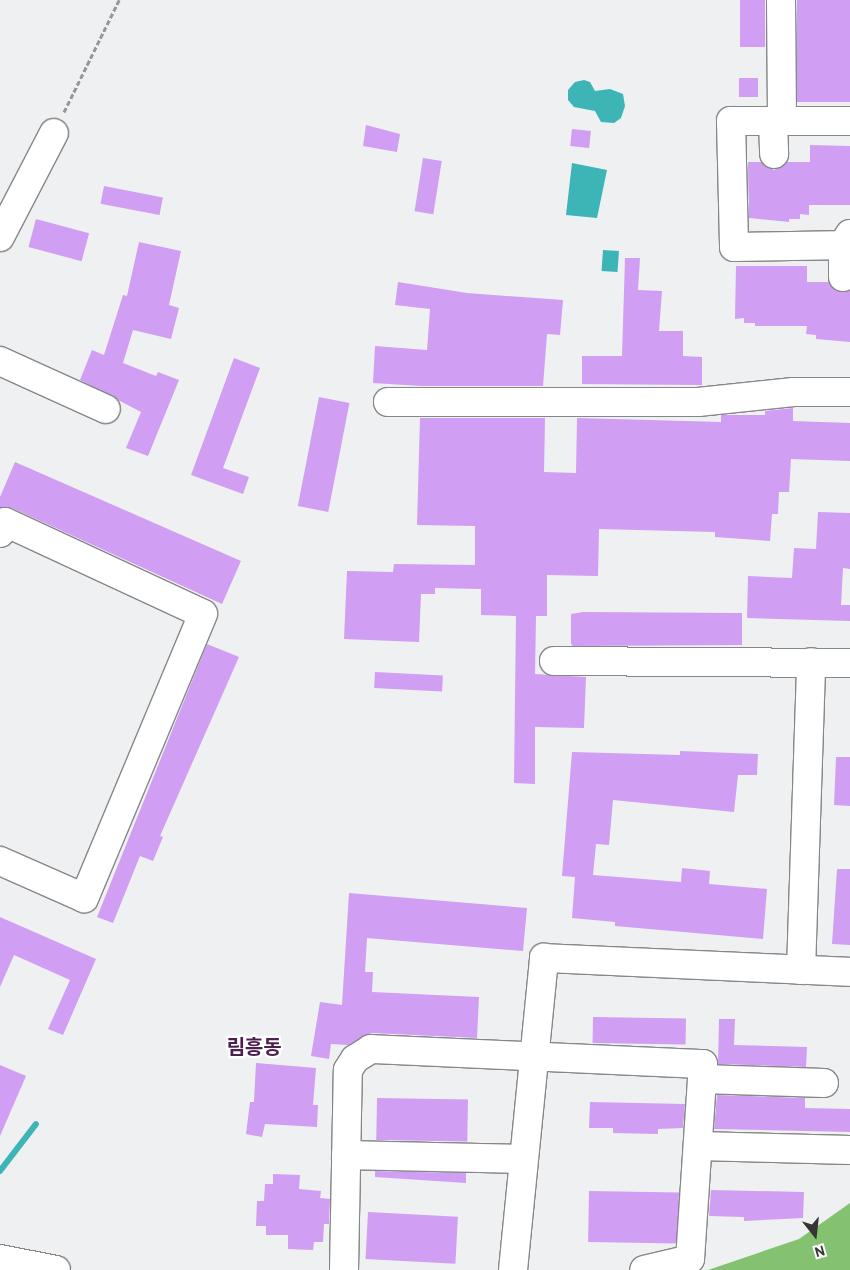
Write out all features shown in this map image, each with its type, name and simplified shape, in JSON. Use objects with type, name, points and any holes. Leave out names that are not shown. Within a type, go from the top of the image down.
[{"type":"street","points":[[774,154],[778,121],[781,0]]},
{"type":"street","points":[[843,277],[848,241],[775,253],[734,247],[732,121],[850,121]]},
{"type":"street","points":[[0,237],[54,133]]},
{"type":"street","points":[[0,361],[106,409]]},
{"type":"street","points":[[388,402],[698,402],[793,392],[850,392]]},
{"type":"street","points":[[0,533],[5,522],[203,614],[84,898],[0,861]]},
{"type":"street","points":[[554,661],[850,662]]},
{"type":"street","points":[[801,970],[811,662]]},
{"type":"street","points":[[513,1270],[544,958],[850,972]]},
{"type":"street","points":[[354,1270],[344,1270],[348,1070],[354,1059],[371,1049],[703,1064],[690,1259],[644,1270]]},
{"type":"street","points":[[702,1079],[824,1083]]},
{"type":"street","points":[[698,1146],[850,1150]]},
{"type":"street","points":[[346,1155],[523,1159]]},
{"type":"street","points":[[6,1264],[56,1270]]},
{"type":"path","points":[[54,133],[119,0]]},
{"type":"green space","points":[[850,1203],[850,1270],[708,1270],[799,1239]]},
{"type":"water","points":[[584,80],[590,82],[595,91],[610,89],[623,94],[625,106],[621,118],[614,123],[601,122],[595,111],[574,107],[568,100],[568,90],[575,82]]},
{"type":"water","points":[[572,163],[607,170],[597,218],[566,215]]},
{"type":"water","points":[[603,250],[619,251],[617,272],[602,271]]},
{"type":"building","points":[[740,0],[765,0],[765,47],[740,47]]},
{"type":"building","points":[[797,0],[850,0],[850,102],[797,102]]},
{"type":"building","points":[[739,78],[758,78],[758,97],[739,97]]},
{"type":"building","points":[[366,125],[400,134],[397,152],[363,146]]},
{"type":"building","points":[[572,129],[591,131],[589,148],[570,146]]},
{"type":"building","points":[[810,145],[850,146],[850,205],[809,205],[809,215],[800,214],[800,219],[789,219],[789,222],[749,218],[748,162],[761,162],[774,170],[787,162],[810,162]]},
{"type":"building","points":[[423,158],[442,161],[433,214],[415,211]]},
{"type":"building","points":[[104,186],[163,197],[159,215],[101,204]]},
{"type":"building","points":[[36,219],[89,233],[82,261],[28,247]]},
{"type":"building","points":[[139,242],[181,251],[169,305],[179,308],[171,339],[133,330],[123,363],[156,376],[158,372],[179,380],[148,456],[126,448],[141,412],[80,380],[92,350],[104,355],[123,295],[127,296]]},
{"type":"building","points":[[625,258],[640,258],[638,290],[662,291],[659,331],[683,331],[683,356],[702,357],[702,385],[582,384],[582,356],[622,356]]},
{"type":"building","points":[[736,266],[807,266],[807,282],[829,282],[836,291],[850,291],[850,342],[816,339],[816,335],[806,334],[807,326],[755,326],[755,323],[744,323],[744,318],[735,319]]},
{"type":"building","points":[[398,282],[467,293],[563,300],[560,335],[547,334],[543,386],[421,386],[373,383],[375,346],[427,350],[430,309],[395,305]]},
{"type":"building","points":[[234,358],[260,368],[223,468],[249,477],[243,494],[191,475]]},
{"type":"building","points":[[319,397],[349,403],[328,512],[298,506]]},
{"type":"building","points":[[793,408],[793,421],[850,423],[850,461],[791,459],[789,492],[779,492],[778,514],[772,514],[770,541],[715,537],[715,532],[599,529],[598,576],[547,575],[547,616],[536,616],[535,674],[586,677],[584,728],[535,727],[535,784],[514,783],[516,616],[481,615],[481,589],[435,588],[435,594],[421,594],[419,642],[344,639],[347,571],[393,572],[394,564],[475,565],[475,526],[417,525],[420,418],[545,418],[544,472],[576,473],[577,418],[721,422],[721,415],[765,415],[765,411]]},
{"type":"building","points":[[15,462],[241,561],[222,604],[12,508],[0,508],[0,497]]},
{"type":"building","points":[[818,512],[850,513],[850,569],[843,568],[841,605],[850,605],[850,621],[747,618],[748,576],[792,578],[794,548],[816,549]]},
{"type":"building","points":[[583,612],[742,613],[742,645],[573,646],[571,644],[571,614]]},
{"type":"building","points":[[207,644],[239,657],[160,836],[163,837],[153,861],[140,856],[113,923],[97,917]]},
{"type":"building","points":[[375,672],[443,676],[442,692],[374,688]]},
{"type":"building","points":[[680,751],[758,754],[757,775],[738,775],[734,812],[613,800],[609,845],[596,844],[593,875],[681,882],[682,868],[710,871],[709,884],[767,889],[763,939],[615,926],[615,922],[572,918],[575,877],[562,876],[572,752],[680,755]]},
{"type":"building","points":[[836,757],[850,757],[850,806],[834,805]]},
{"type":"building","points":[[837,869],[850,869],[850,945],[832,944]]},
{"type":"building","points":[[349,893],[527,908],[523,951],[367,938],[365,972],[373,972],[372,992],[479,997],[477,1038],[372,1033],[348,1045],[331,1044],[329,1059],[311,1056],[320,1002],[342,1005]]},
{"type":"building","points":[[0,917],[96,959],[63,1035],[48,1029],[70,980],[14,955],[0,987]]},
{"type":"building","points":[[593,1017],[686,1019],[686,1045],[593,1043]]},
{"type":"building","points":[[719,1019],[735,1019],[734,1045],[807,1047],[806,1067],[718,1064]]},
{"type":"building","points":[[256,1063],[316,1068],[313,1105],[318,1105],[317,1127],[265,1124],[262,1137],[246,1134],[250,1102],[254,1102]]},
{"type":"building","points":[[0,1065],[26,1076],[0,1136]]},
{"type":"building","points":[[717,1095],[805,1098],[805,1108],[850,1109],[850,1132],[714,1129]]},
{"type":"building","points":[[377,1098],[468,1100],[467,1142],[376,1140]]},
{"type":"building","points":[[590,1102],[685,1104],[683,1128],[658,1129],[658,1134],[613,1133],[613,1128],[589,1128]]},
{"type":"building","points":[[375,1171],[466,1173],[466,1183],[375,1177]]},
{"type":"building","points":[[273,1174],[300,1175],[299,1189],[321,1191],[320,1198],[330,1199],[329,1224],[324,1224],[323,1242],[314,1242],[313,1250],[288,1249],[288,1235],[266,1235],[266,1226],[256,1226],[257,1201],[264,1201],[265,1184],[273,1184]]},
{"type":"building","points":[[711,1190],[804,1192],[803,1218],[744,1221],[744,1217],[709,1216]]},
{"type":"building","points":[[589,1191],[679,1193],[678,1244],[588,1242]]},
{"type":"building","points":[[368,1212],[458,1217],[455,1264],[366,1259]]},
{"type":"waterway","points":[[0,1171],[36,1124]]},
{"type":"district","name":"림흥동","points":[[254,1049]]}]
